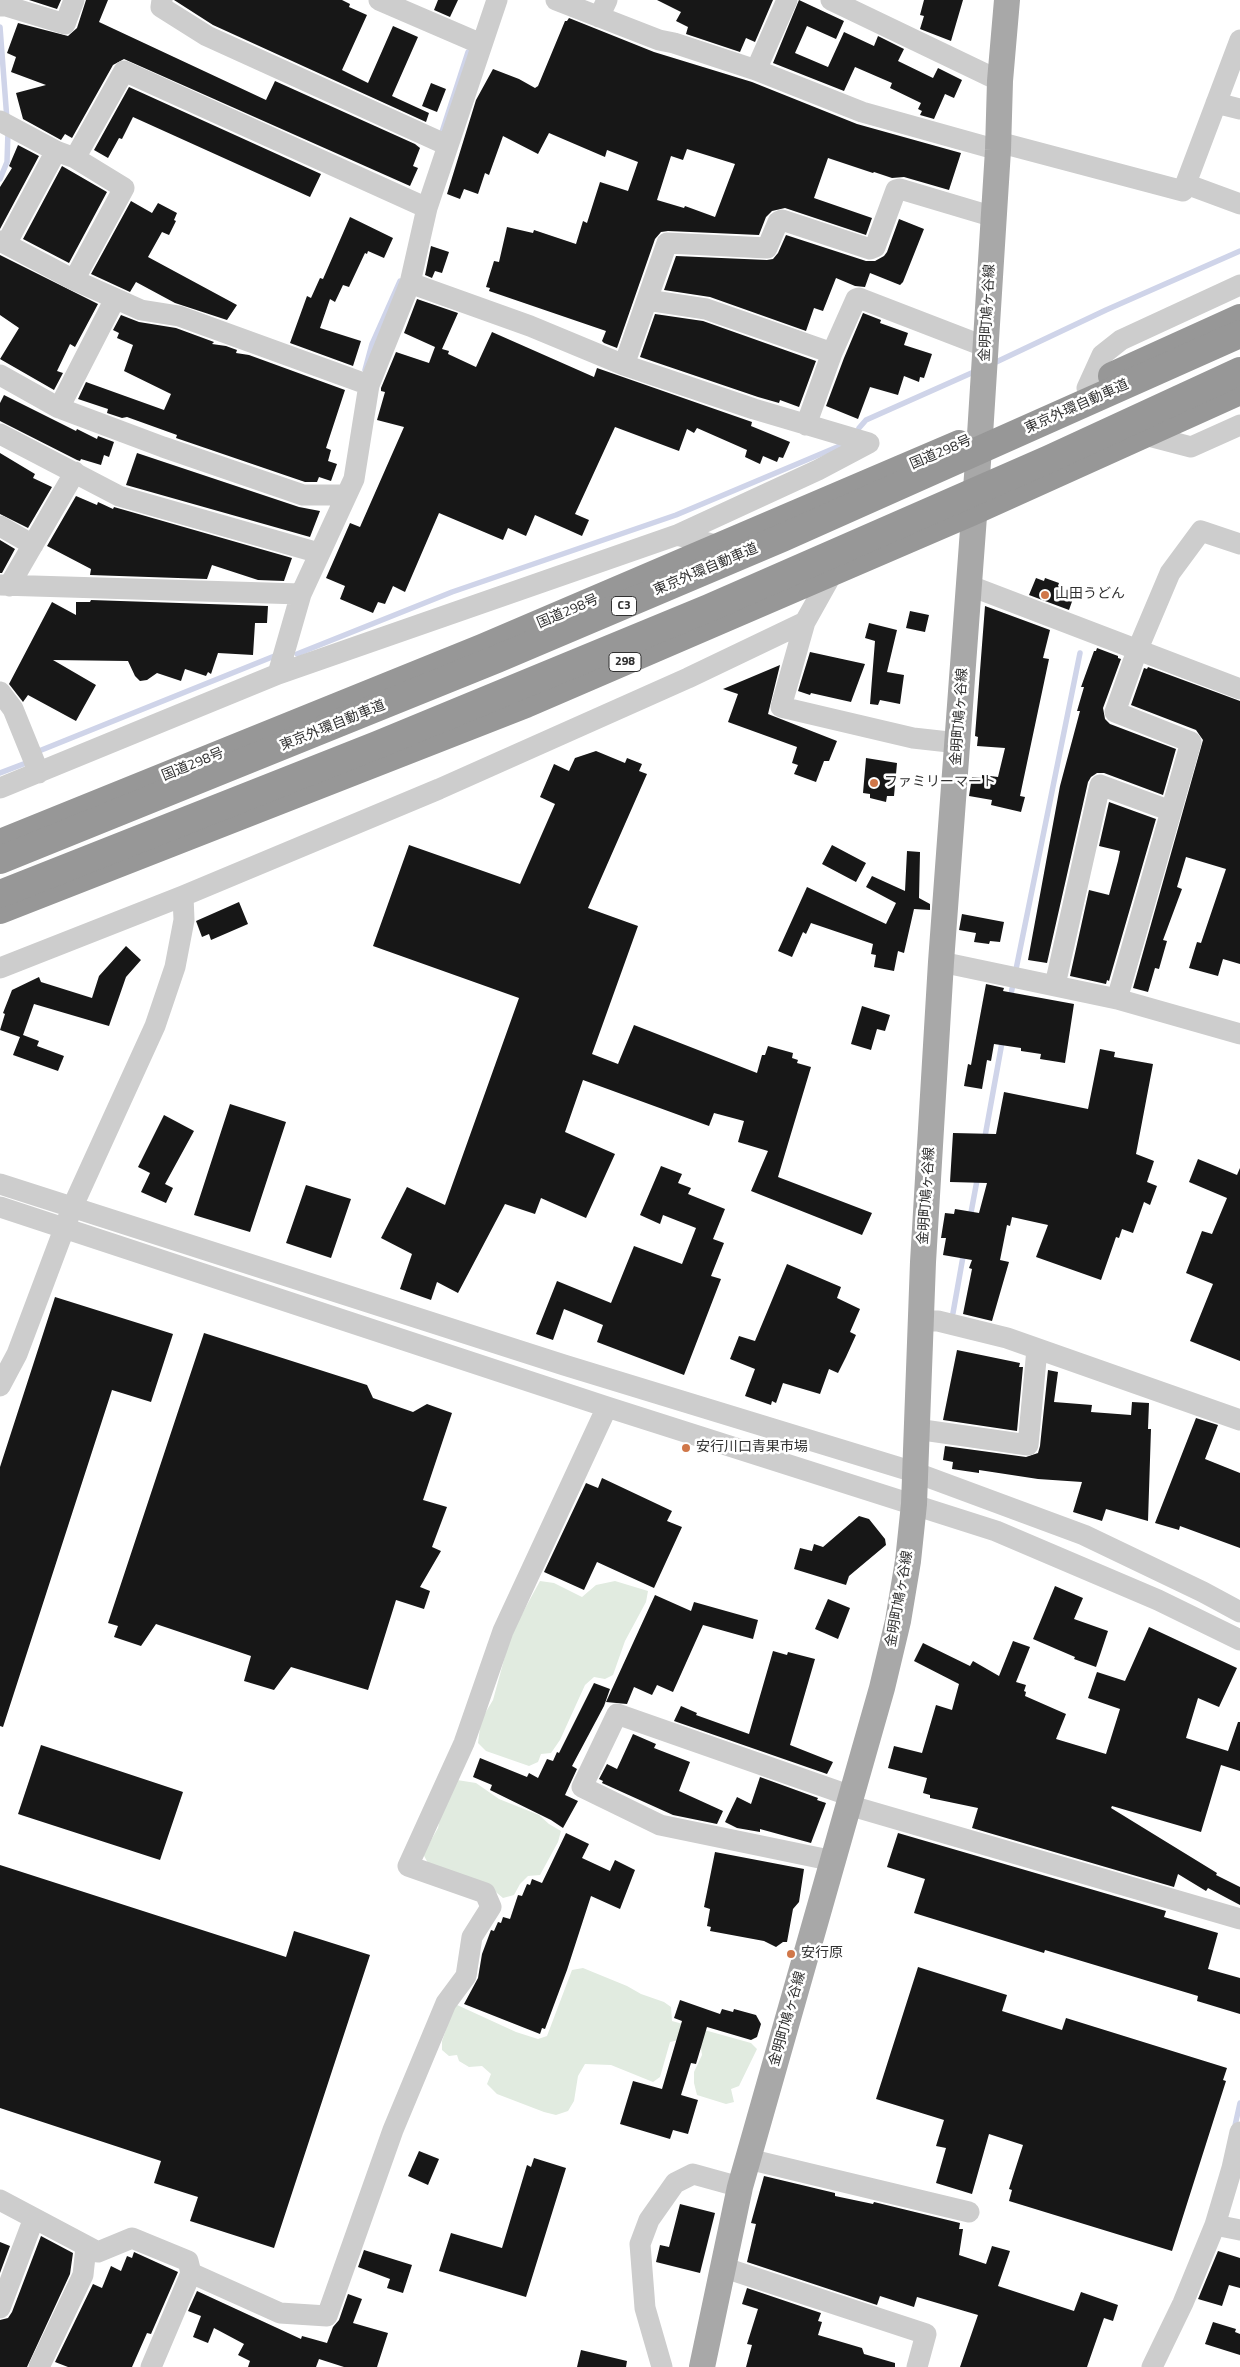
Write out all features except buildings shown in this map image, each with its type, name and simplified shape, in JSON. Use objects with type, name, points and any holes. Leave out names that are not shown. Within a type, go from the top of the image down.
[{"type":"highway","name":"国道298号","points":[[0,843],[482,648],[723,547],[1087,388],[1240,318]]},
{"type":"highway","name":"東京外環自動車道","points":[[0,860],[525,648],[782,538],[1240,334]]},
{"type":"highway","points":[[0,894],[377,745],[709,608],[1049,459],[1240,371]]},
{"type":"highway","name":"298","points":[[0,910],[526,704],[974,511],[1240,391]]},
{"type":"highway","points":[[0,829],[140,774],[482,648]]},
{"type":"highway","points":[[0,927],[196,850],[526,704]]},
{"type":"main road","name":"金明町鳩ヶ谷線","points":[[702,2367],[740,2187],[882,1688],[898,1621],[914,1504],[920,1320],[941,962],[980,435],[998,146],[1000,81],[1007,0]]},
{"type":"street","points":[[0,6],[6,6],[65,24],[74,0]]},
{"type":"street","points":[[162,0],[161,7],[207,36],[447,146]]},
{"type":"street","points":[[379,0],[481,44]]},
{"type":"street","points":[[278,674],[301,594],[354,479],[369,384],[410,283],[427,208],[497,0]]},
{"type":"street","points":[[556,0],[603,8],[659,40],[674,43],[756,70],[862,112],[1183,191],[1240,40]]},
{"type":"street","points":[[756,70],[787,0]]},
{"type":"street","points":[[831,0],[1000,81]]},
{"type":"street","points":[[369,384],[180,316],[141,310],[74,280],[3,242],[124,71],[427,208]]},
{"type":"street","points":[[1216,103],[1240,110]]},
{"type":"street","points":[[0,121],[65,154],[124,188],[74,280]]},
{"type":"street","points":[[1186,184],[1240,204]]},
{"type":"street","points":[[624,364],[667,243],[767,248],[778,222],[782,220],[870,249],[875,247],[896,190],[900,189],[994,216]]},
{"type":"street","points":[[0,788],[278,674],[676,535],[818,470],[869,443],[754,409],[624,364],[530,326],[410,283]]},
{"type":"street","points":[[1087,388],[1102,355],[1121,340],[1240,285]]},
{"type":"street","points":[[806,425],[832,353],[856,299],[859,298],[986,347]]},
{"type":"street","points":[[58,408],[114,299]]},
{"type":"street","points":[[647,300],[706,309],[832,353]]},
{"type":"street","points":[[0,376],[58,408],[163,447],[303,495],[346,495]]},
{"type":"street","points":[[1145,435],[1191,447],[1240,425]]},
{"type":"street","points":[[0,434],[119,496],[319,553]]},
{"type":"street","points":[[5,586],[33,545],[74,472]]},
{"type":"street","points":[[0,526],[33,545]]},
{"type":"street","points":[[1117,999],[1191,742],[1115,712],[1137,651],[1170,573],[1201,531],[1240,544]]},
{"type":"street","points":[[676,535],[723,547]]},
{"type":"street","points":[[833,572],[805,622],[781,707],[913,738],[958,743]]},
{"type":"street","points":[[968,585],[1240,689]]},
{"type":"street","points":[[5,586],[301,594]]},
{"type":"street","points":[[0,968],[183,896],[439,789],[688,678],[805,622]]},
{"type":"street","points":[[0,692],[13,710],[39,773]]},
{"type":"street","points":[[1055,985],[1100,786],[1171,812]]},
{"type":"street","points":[[0,1386],[17,1354],[68,1218],[155,1026],[175,967],[184,920],[183,896]]},
{"type":"street","points":[[941,962],[1117,999],[1240,1034]]},
{"type":"street","points":[[0,1184],[68,1218],[607,1407],[914,1504],[996,1532],[1077,1564],[1158,1600],[1240,1640]]},
{"type":"street","points":[[0,1206],[68,1218],[574,1368],[914,1472],[1084,1535],[1179,1580],[1240,1612]]},
{"type":"street","points":[[920,1320],[938,1321],[1007,1338],[1240,1420]]},
{"type":"street","points":[[916,1429],[1028,1445],[1037,1349]]},
{"type":"street","points":[[191,2273],[280,2313],[327,2316],[393,2130],[446,2003],[466,1976],[472,1937],[491,1907],[484,1893],[408,1866],[464,1743],[503,1631],[607,1407]]},
{"type":"street","points":[[834,1861],[660,1825],[582,1787],[617,1714],[849,1800],[1240,1919]]},
{"type":"street","points":[[1152,2367],[1183,2303],[1214,2225],[1232,2168],[1240,2132]]},
{"type":"street","points":[[748,2159],[969,2212]]},
{"type":"street","points":[[662,2367],[645,2308],[640,2244],[649,2220],[675,2183],[693,2174],[740,2187]]},
{"type":"street","points":[[0,2200],[98,2252],[132,2238],[188,2261],[191,2273],[151,2367]]},
{"type":"street","points":[[0,2308],[34,2218]]},
{"type":"street","points":[[1214,2225],[1240,2230]]},
{"type":"street","points":[[39,2367],[83,2275],[86,2247]]},
{"type":"street","points":[[722,2267],[926,2334],[917,2367]]},
{"type":"shaded area","points":[[540,1581],[554,1583],[582,1597],[596,1585],[615,1581],[648,1591],[646,1602],[625,1641],[613,1675],[605,1679],[594,1677],[585,1685],[560,1740],[551,1753],[541,1754],[538,1762],[529,1766],[486,1751],[478,1743],[481,1720],[493,1700],[511,1634]]},
{"type":"shaded area","points":[[457,1780],[476,1783],[499,1799],[539,1815],[561,1831],[558,1842],[540,1875],[528,1876],[520,1884],[514,1895],[503,1898],[491,1888],[428,1863],[423,1854],[438,1828],[441,1813]]},
{"type":"shaded area","points":[[583,1968],[627,1986],[641,1994],[664,2002],[671,2007],[672,2021],[751,2043],[757,2049],[739,2086],[731,2089],[734,2102],[726,2104],[697,2095],[694,2072],[702,2055],[701,2048],[679,2040],[670,2042],[660,2077],[653,2082],[611,2065],[585,2064],[578,2076],[574,2101],[568,2111],[556,2115],[497,2094],[487,2084],[491,2074],[482,2066],[469,2067],[459,2061],[457,2055],[449,2056],[442,2050],[442,2041],[455,2004],[516,2032],[538,2039],[547,2036],[572,1970]]},
{"type":"waterway","points":[[0,27],[7,120]]},
{"type":"waterway","points":[[441,135],[468,52]]},
{"type":"waterway","points":[[0,179],[7,162],[8,131]]},
{"type":"waterway","points":[[992,364],[1106,310],[1240,251]]},
{"type":"waterway","points":[[365,370],[372,344],[400,281]]},
{"type":"waterway","points":[[859,428],[866,420],[976,371]]},
{"type":"waterway","points":[[297,654],[452,592],[676,515],[842,445]]},
{"type":"waterway","points":[[39,751],[277,655],[277,653]]},
{"type":"waterway","points":[[1010,999],[1080,653]]},
{"type":"waterway","points":[[0,773],[26,763]]},
{"type":"waterway","points":[[984,1142],[1003,1037]]},
{"type":"waterway","points":[[970,1218],[978,1175]]},
{"type":"waterway","points":[[953,1313],[964,1251]]},
{"type":"waterway","points":[[1234,2130],[1240,2103]]},
{"type":"place","name":"山田うどん","points":[[1045,595]]},
{"type":"place","name":"ファミリーマート","points":[[874,783]]},
{"type":"place","name":"安行川口青果市場","points":[[686,1448]]},
{"type":"place","name":"安行原","points":[[791,1954]]}]
